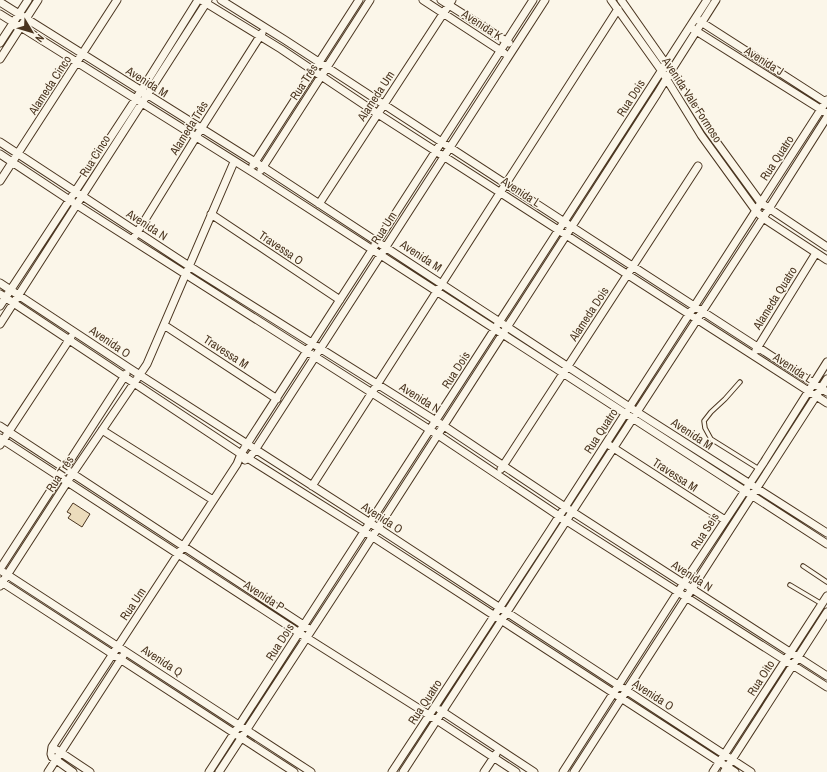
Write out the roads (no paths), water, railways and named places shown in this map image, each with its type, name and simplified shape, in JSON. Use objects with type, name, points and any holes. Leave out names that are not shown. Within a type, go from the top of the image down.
[{"type":"street","points":[[0,43],[28,0]]},
{"type":"street","points":[[0,59],[38,0]]},
{"type":"street","name":"Alameda Cinco","points":[[0,181],[117,0]]},
{"type":"street","name":"Rua Cinco","points":[[144,93],[198,0]]},
{"type":"street","name":"Avenida L","points":[[221,0],[327,67],[633,267],[814,382],[824,390]]},
{"type":"street","name":"Rua Três","points":[[249,170],[359,0]]},
{"type":"street","name":"Rua Três","points":[[257,175],[370,0]]},
{"type":"street","name":"Avenida K","points":[[424,0],[508,56]]},
{"type":"street","name":"Avenida K","points":[[441,0],[450,3],[514,47]]},
{"type":"street","name":"Rua Um","points":[[52,747],[237,464],[247,444],[533,0]]},
{"type":"street","name":"Rua Um","points":[[237,464],[249,458],[255,450],[385,246],[545,0]]},
{"type":"street","name":"Avenida Vale Formoso","points":[[611,0],[666,79],[701,134],[756,211]]},
{"type":"street","name":"Avenida Vale Formoso","points":[[621,0],[666,64],[707,129],[761,203]]},
{"type":"street","name":"Rua Dois","points":[[699,20],[707,0]]},
{"type":"street","name":"Rua Dois","points":[[209,772],[666,64],[716,0]]},
{"type":"street","name":"Rua Cinco","points":[[0,306],[3,296],[10,290],[75,191],[144,93],[205,1]]},
{"type":"street","name":"Avenida L","points":[[205,1],[827,403]]},
{"type":"street","name":"Avenida M","points":[[0,2],[262,167],[508,326],[637,412],[827,533]]},
{"type":"street","name":"Alameda Um","points":[[319,204],[450,3]]},
{"type":"street","points":[[312,486],[618,9]]},
{"type":"street","name":"Avenida M","points":[[0,14],[257,175],[827,544]]},
{"type":"street","name":"Avenida J","points":[[699,20],[826,102]]},
{"type":"street","name":"Alameda Três","points":[[132,240],[266,28]]},
{"type":"street","name":"Rua Dois","points":[[219,772],[373,537],[572,227],[666,79],[693,29]]},
{"type":"street","name":"Avenida J","points":[[693,29],[825,114]]},
{"type":"street","name":"Rua Cinco","points":[[0,324],[83,196],[138,101]]},
{"type":"street","name":"Rua Quatro","points":[[403,772],[769,209],[825,114],[826,102]]},
{"type":"street","name":"Rua Quatro","points":[[392,772],[500,608],[761,203],[825,114]]},
{"type":"street","name":"Avenida N","points":[[0,142],[189,266],[444,426],[572,512],[827,676]]},
{"type":"street","name":"Avenida N","points":[[0,154],[185,275],[438,435],[559,516],[827,687]]},
{"type":"street","name":"Rua Três","points":[[1,583],[8,575],[102,430],[140,375],[152,354],[234,162]]},
{"type":"street","name":"Alameda Dois","points":[[498,474],[698,166]]},
{"type":"street","points":[[761,203],[827,247]]},
{"type":"street","points":[[756,211],[763,218],[827,260]]},
{"type":"street","name":"Travessa O","points":[[211,214],[340,300]]},
{"type":"street","name":"Alameda Quatro","points":[[753,355],[816,253]]},
{"type":"street","name":"Avenida O","points":[[0,283],[751,772]]},
{"type":"street","name":"Avenida O","points":[[3,296],[241,454],[373,537],[719,762],[726,769],[735,772]]},
{"type":"street","name":"Travessa M","points":[[164,325],[277,399]]},
{"type":"street","points":[[1,441],[74,332]]},
{"type":"street","name":"Rua Seis","points":[[563,772],[827,362]]},
{"type":"street","name":"Rua Três","points":[[0,569],[129,368]]},
{"type":"street","name":"Rua Seis","points":[[574,772],[816,396],[824,390],[827,379]]},
{"type":"street","name":"Avenida P","points":[[0,426],[312,630]]},
{"type":"street","points":[[102,430],[213,500]]},
{"type":"street","name":"Avenida P","points":[[1,441],[59,476],[299,633],[516,772]]},
{"type":"street","name":"Travessa M","points":[[606,443],[725,520]]},
{"type":"street","name":"Avenida Q","points":[[0,569],[311,772]]},
{"type":"street","name":"Avenida Q","points":[[1,583],[294,772]]},
{"type":"street","points":[[240,594],[245,586]]},
{"type":"street","name":"Rua Oito","points":[[713,772],[827,596]]},
{"type":"street","name":"Rua Oito","points":[[726,769],[799,658],[827,612]]},
{"type":"street","points":[[48,772],[54,759],[60,753],[126,652]]},
{"type":"street","points":[[163,687],[168,679]]},
{"type":"street","points":[[435,707],[534,772]]},
{"type":"street","points":[[73,772],[54,759],[51,754],[52,747],[90,772]]},
{"type":"street","points":[[484,772],[499,749]]},
{"type":"lane","points":[[740,382],[704,421],[705,428],[711,439],[759,469]]},
{"type":"lane","points":[[803,566],[827,582]]},
{"type":"lane","points":[[790,585],[822,604]]}]
